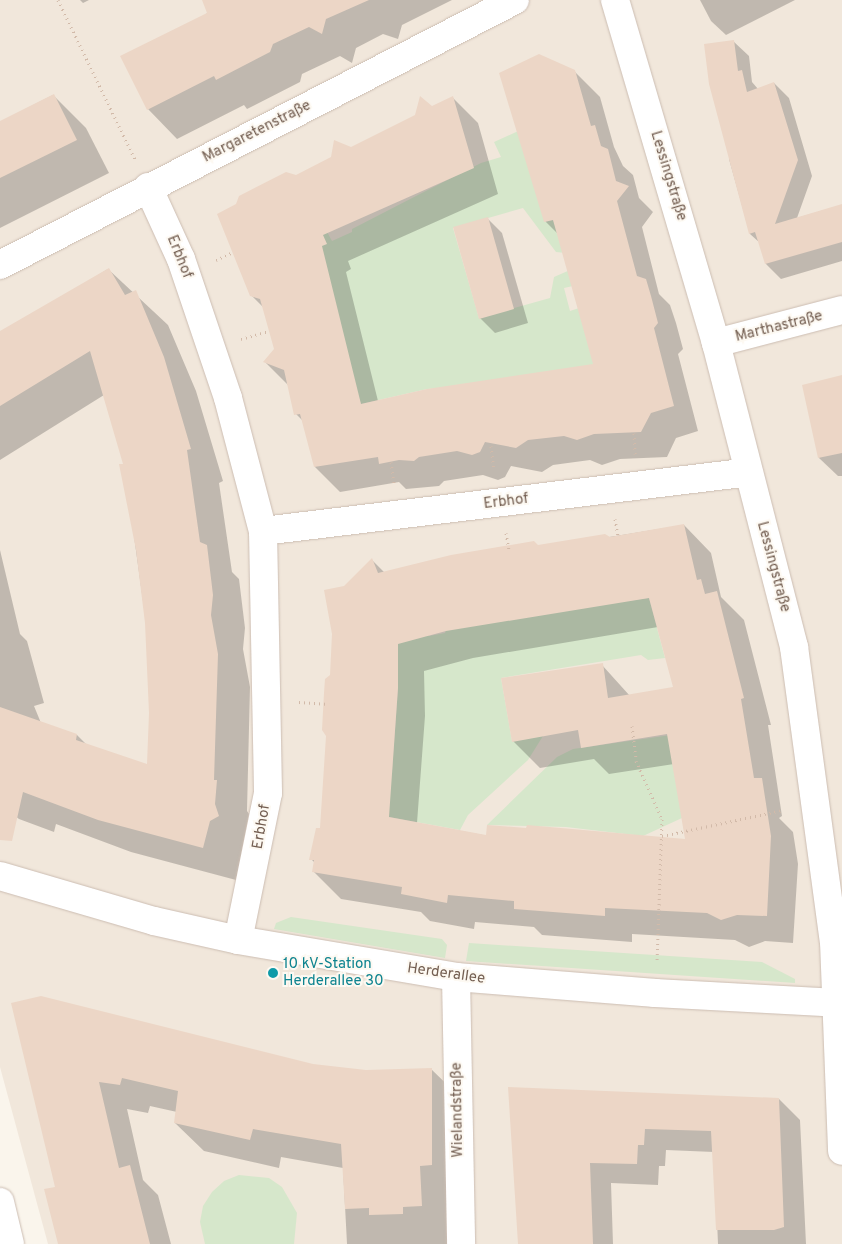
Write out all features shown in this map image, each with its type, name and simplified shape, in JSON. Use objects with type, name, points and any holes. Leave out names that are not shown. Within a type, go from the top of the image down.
[{"type":"street","name":"Margaretenstraße","points":[[0,266],[148,187],[515,0]]},
{"type":"street","name":"Lessingstraße","points":[[615,0],[716,343],[794,647],[834,941],[838,1003],[842,1151]]},
{"type":"street","name":"Erbhof","points":[[148,187],[181,259],[225,390],[263,531],[268,793],[238,940]]},
{"type":"street","name":"Marthastraße","points":[[716,343],[842,310]]},
{"type":"street","name":"Erbhof","points":[[263,531],[748,472]]},
{"type":"street","name":"Herderallee","points":[[0,876],[154,921],[238,940],[456,977],[655,993],[838,1003]]},
{"type":"street","name":"Wielandstraße","points":[[456,977],[461,1244]]},
{"type":"street","points":[[0,1202],[10,1244]]},
{"type":"path","points":[[58,0],[148,187]]},
{"type":"path","points":[[632,726],[636,761],[662,819],[655,993]]},
{"type":"path","points":[[662,836],[787,809]]},
{"type":"shaded area","points":[[0,0],[842,0],[842,1244],[48,1244],[0,1067]]},
{"type":"green space","points":[[527,127],[545,222],[553,220],[566,253],[556,252],[523,208],[453,228],[479,318],[550,298],[554,277],[570,270],[573,286],[564,288],[570,311],[579,308],[597,377],[427,389],[361,404],[297,243],[326,230],[332,241],[481,163],[501,157],[494,142]]},
{"type":"green space","points":[[649,598],[665,658],[648,660],[641,655],[501,678],[512,741],[543,736],[528,760],[468,815],[460,830],[378,815],[392,771],[398,688],[397,625],[423,631],[429,636],[445,633],[448,625]]},
{"type":"green space","points":[[671,735],[682,818],[643,836],[566,827],[487,825],[557,757],[573,749]]},
{"type":"green space","points":[[291,917],[442,939],[447,945],[445,958],[274,929],[276,923]]},
{"type":"green space","points":[[469,943],[762,962],[795,979],[795,983],[466,961]]},
{"type":"green space","points":[[239,1175],[269,1178],[282,1187],[297,1213],[294,1244],[205,1244],[200,1222],[203,1206],[212,1192],[224,1181]]},
{"type":"building","points":[[202,0],[369,0],[326,19],[322,34],[309,27],[273,44],[270,52],[216,80],[214,76],[147,110],[120,56],[207,13]]},
{"type":"building","points":[[734,40],[738,71],[742,70],[747,92],[774,82],[798,160],[775,224],[842,204],[842,242],[765,264],[755,232],[749,234],[709,84],[704,44]]},
{"type":"building","points":[[539,54],[575,70],[591,126],[595,125],[601,146],[608,149],[616,181],[629,186],[617,201],[637,276],[646,279],[651,296],[658,323],[654,328],[674,406],[651,413],[641,432],[594,434],[577,440],[564,436],[528,440],[516,448],[485,442],[480,452],[472,455],[457,451],[419,457],[414,461],[399,460],[379,464],[378,457],[314,467],[300,414],[294,415],[284,370],[263,362],[274,349],[260,299],[250,296],[217,214],[236,204],[239,196],[286,172],[296,175],[331,157],[334,140],[351,147],[415,115],[420,96],[432,106],[453,96],[474,168],[323,235],[327,244],[322,246],[361,404],[427,389],[593,364],[553,220],[544,222],[499,73]]},
{"type":"building","points":[[54,94],[77,140],[0,178],[0,121]]},
{"type":"building","points":[[488,217],[514,309],[479,319],[453,227]]},
{"type":"building","points":[[109,268],[125,295],[136,290],[164,357],[191,449],[187,450],[200,542],[207,545],[213,595],[211,615],[218,654],[214,780],[217,780],[215,804],[219,816],[210,821],[203,848],[98,820],[23,792],[12,841],[0,840],[0,707],[77,734],[76,740],[147,764],[149,713],[145,623],[136,550],[119,464],[123,464],[90,351],[0,406],[0,331]]},
{"type":"building","points":[[842,375],[842,453],[818,458],[802,385]]},
{"type":"building","points":[[684,524],[697,580],[701,579],[705,594],[717,591],[744,698],[741,699],[754,778],[762,778],[771,836],[767,916],[737,915],[721,920],[707,913],[605,908],[605,916],[514,909],[514,901],[448,895],[447,903],[401,894],[402,887],[312,872],[314,860],[309,860],[316,828],[320,828],[326,736],[322,730],[324,693],[325,679],[330,675],[332,634],[324,590],[344,586],[372,558],[378,573],[451,555],[534,541],[538,545],[605,534],[610,537]],"holes":[[[649,598],[673,687],[608,698],[603,663],[501,678],[512,742],[578,730],[581,748],[667,734],[685,839],[527,825],[526,828],[487,825],[486,835],[389,817],[398,688],[398,644],[446,631]]]},
{"type":"building","points":[[41,996],[313,1064],[366,1070],[432,1068],[432,1165],[420,1166],[422,1206],[403,1207],[403,1214],[369,1215],[369,1208],[345,1209],[341,1144],[253,1129],[250,1140],[174,1123],[178,1091],[122,1078],[120,1085],[99,1082],[119,1168],[130,1165],[150,1244],[58,1244],[44,1189],[55,1187],[11,1003]]},
{"type":"building","points":[[508,1087],[779,1098],[784,1227],[774,1230],[716,1230],[711,1131],[645,1129],[644,1145],[638,1145],[637,1164],[590,1163],[593,1244],[518,1244]]},
{"type":"place","name":"10 kV-Station Herderallee 30","points":[[273,973]]}]
